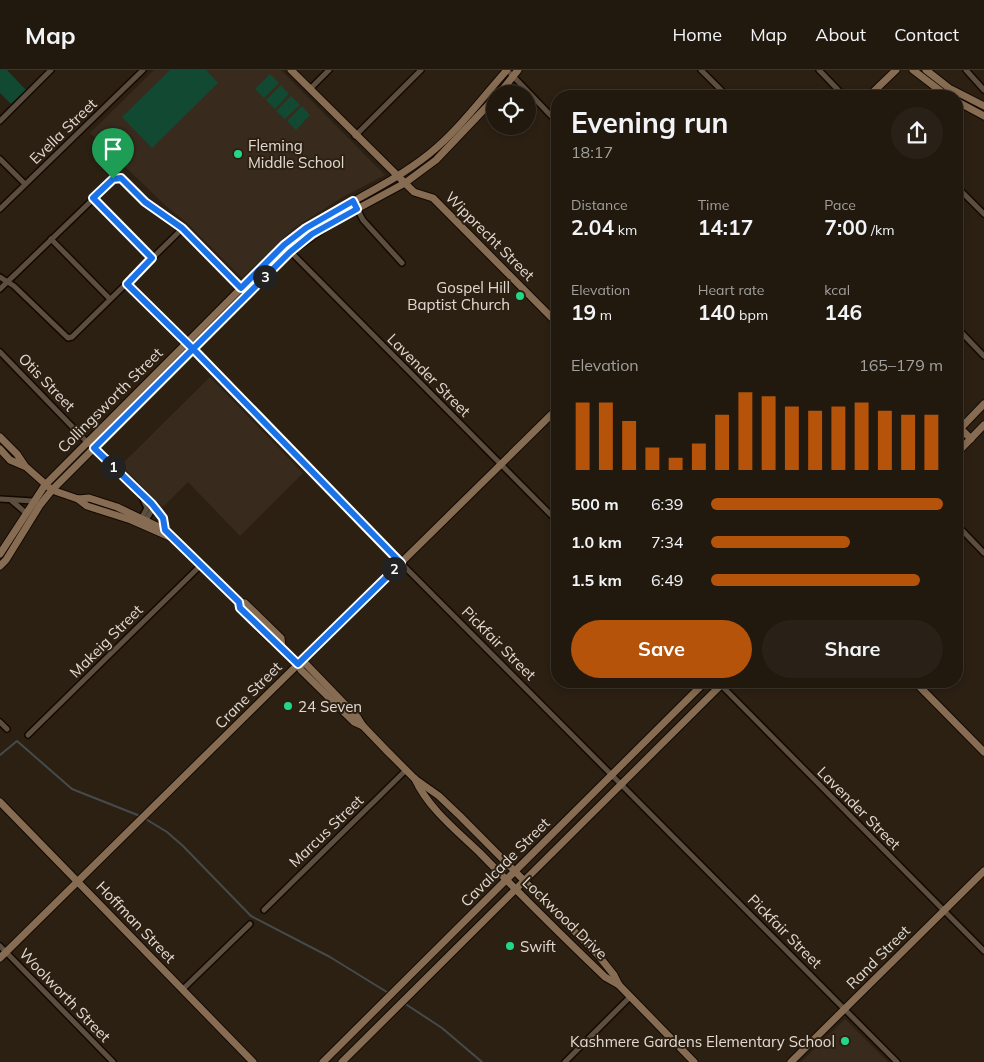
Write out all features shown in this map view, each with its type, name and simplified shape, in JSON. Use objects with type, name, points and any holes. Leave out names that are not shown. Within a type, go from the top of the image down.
[{"type":"main road","name":"Wipprecht Street","points":[[290,70],[414,192],[433,198],[551,317]]},
{"type":"main road","name":"Collingsworth Street","points":[[0,554],[45,485],[284,245],[306,228],[397,176],[430,154],[508,70]]},
{"type":"main road","points":[[507,85],[518,70]]},
{"type":"main road","points":[[875,90],[896,70]]},
{"type":"main road","points":[[912,70],[939,90]]},
{"type":"main road","points":[[926,70],[953,90]]},
{"type":"main road","points":[[963,95],[983,103]]},
{"type":"main road","points":[[963,105],[981,114]]},
{"type":"main road","name":"Collingsworth Street","points":[[0,566],[6,560],[40,505],[52,490],[290,252],[312,234],[405,183],[436,160],[486,107]]},
{"type":"main road","points":[[963,426],[984,404]]},
{"type":"main road","name":"Crane Street","points":[[0,958],[551,415]]},
{"type":"main road","points":[[963,447],[984,425]]},
{"type":"main road","points":[[963,433],[971,439]]},
{"type":"main road","name":"Lockwood Drive","points":[[0,437],[17,454],[24,466],[52,490],[78,499],[87,506],[143,521],[165,530],[239,602],[245,603],[281,638],[282,647],[298,664],[301,670],[354,722],[363,726],[415,779],[439,796],[516,872],[586,943],[630,998],[694,1062]]},
{"type":"main road","name":"Lockwood Drive","points":[[0,449],[10,460],[24,466]]},
{"type":"main road","name":"Lockwood Drive","points":[[143,521],[173,539]]},
{"type":"main road","name":"Cavalcade Street","points":[[323,1062],[699,688]]},
{"type":"main road","name":"Cavalcade Street","points":[[342,1062],[516,891],[716,688]]},
{"type":"main road","points":[[921,688],[984,752]]},
{"type":"main road","points":[[662,725],[671,734]]},
{"type":"main road","name":"Lockwood Drive","points":[[415,779],[420,790],[449,823],[516,891],[605,976],[619,985]]},
{"type":"main road","name":"Hoffman Street","points":[[0,802],[253,1062]]},
{"type":"main road","points":[[449,823],[460,816]]},
{"type":"main road","name":"Rand Street","points":[[791,1062],[984,871]]},
{"type":"main road","points":[[578,951],[586,943]]},
{"type":"main road","points":[[433,954],[442,963]]},
{"type":"main road","points":[[362,1024],[372,1033]]},
{"type":"street","points":[[0,122],[51,70]]},
{"type":"street","name":"Evella Street","points":[[0,209],[143,70]]},
{"type":"street","points":[[310,90],[330,70]]},
{"type":"street","points":[[356,136],[421,70]]},
{"type":"street","points":[[508,70],[513,78],[551,116]]},
{"type":"street","points":[[701,70],[721,90]]},
{"type":"street","points":[[819,70],[838,90]]},
{"type":"street","points":[[966,70],[984,90]]},
{"type":"street","points":[[0,159],[25,184]]},
{"type":"street","points":[[0,289],[116,177],[121,178],[160,214],[182,228],[247,294]]},
{"type":"street","points":[[963,193],[984,214]]},
{"type":"street","points":[[93,198],[152,258]]},
{"type":"street","points":[[353,201],[363,220],[402,264]]},
{"type":"street","points":[[0,277],[8,282],[68,338],[72,337],[182,228]]},
{"type":"street","points":[[51,239],[110,299]]},
{"type":"street","name":"Lavender Street","points":[[284,245],[551,515]]},
{"type":"street","name":"Pickfair Street","points":[[127,284],[193,349],[401,563],[898,1062]]},
{"type":"street","points":[[963,334],[984,356]]},
{"type":"street","name":"Otis Street","points":[[0,352],[87,442],[152,504],[163,518],[165,530]]},
{"type":"street","points":[[139,493],[147,508],[143,521]]},
{"type":"street","points":[[0,499],[33,501]]},
{"type":"street","points":[[11,501],[26,513]]},
{"type":"street","points":[[143,521],[152,504]]},
{"type":"street","points":[[963,531],[984,553]]},
{"type":"street","name":"Makeig Street","points":[[28,735],[202,564]]},
{"type":"street","name":"Lavender Street","points":[[726,688],[984,951]]},
{"type":"street","points":[[0,722],[7,729]]},
{"type":"street","name":"Marcus Street","points":[[264,910],[406,770]]},
{"type":"street","points":[[182,990],[250,924]]},
{"type":"street","name":"Woolworth Street","points":[[0,946],[113,1062]]},
{"type":"street","points":[[565,1062],[630,998]]},
{"type":"shaded area","name":"Fleming Middle School","points":[[154,70],[281,70],[385,175],[343,197],[294,228],[242,278],[187,223],[166,206],[90,133]]},
{"type":"shaded area","points":[[210,377],[303,473],[240,536],[188,482],[163,507],[121,465]]},
{"type":"shaded area","name":"Kashmere Gardens Elementary School","points":[[845,1019],[888,1062],[801,1062]]},
{"type":"green space","points":[[0,70],[7,70],[26,90],[11,104],[0,93]]},
{"type":"green space","points":[[170,70],[206,70],[218,83],[152,148],[122,117]]},
{"type":"green space","points":[[270,74],[279,83],[264,98],[255,89]]},
{"type":"green space","points":[[281,85],[289,94],[275,109],[266,100]]},
{"type":"green space","points":[[291,96],[300,105],[285,119],[276,111]]},
{"type":"green space","points":[[302,106],[310,115],[296,130],[287,121]]},
{"type":"waterway","points":[[0,755],[17,741],[72,789],[140,816]]},
{"type":"waterway","points":[[144,818],[167,832],[183,846],[251,916],[330,957],[390,994]]},
{"type":"waterway","points":[[404,1003],[442,1028],[482,1062]]},
{"type":"place","name":"Fleming Middle School","points":[[238,154]]},
{"type":"place","name":"Gospel Hill Baptist Church","points":[[520,296]]},
{"type":"place","name":"24 Seven","points":[[288,706]]},
{"type":"place","name":"Swift","points":[[510,946]]},
{"type":"place","name":"Kashmere Gardens Elementary School","points":[[845,1041]]},
{"type":"route","points":[[113,179],[93,198],[152,258],[127,284],[193,349],[94,448],[159,511],[163,518],[165,530],[173,539],[188,549],[239,602],[240,608],[298,664],[401,563],[193,349],[290,252],[312,234],[357,209],[353,201],[306,228],[284,245],[241,288],[182,228],[145,202],[121,178],[116,177],[113,179]]}]
